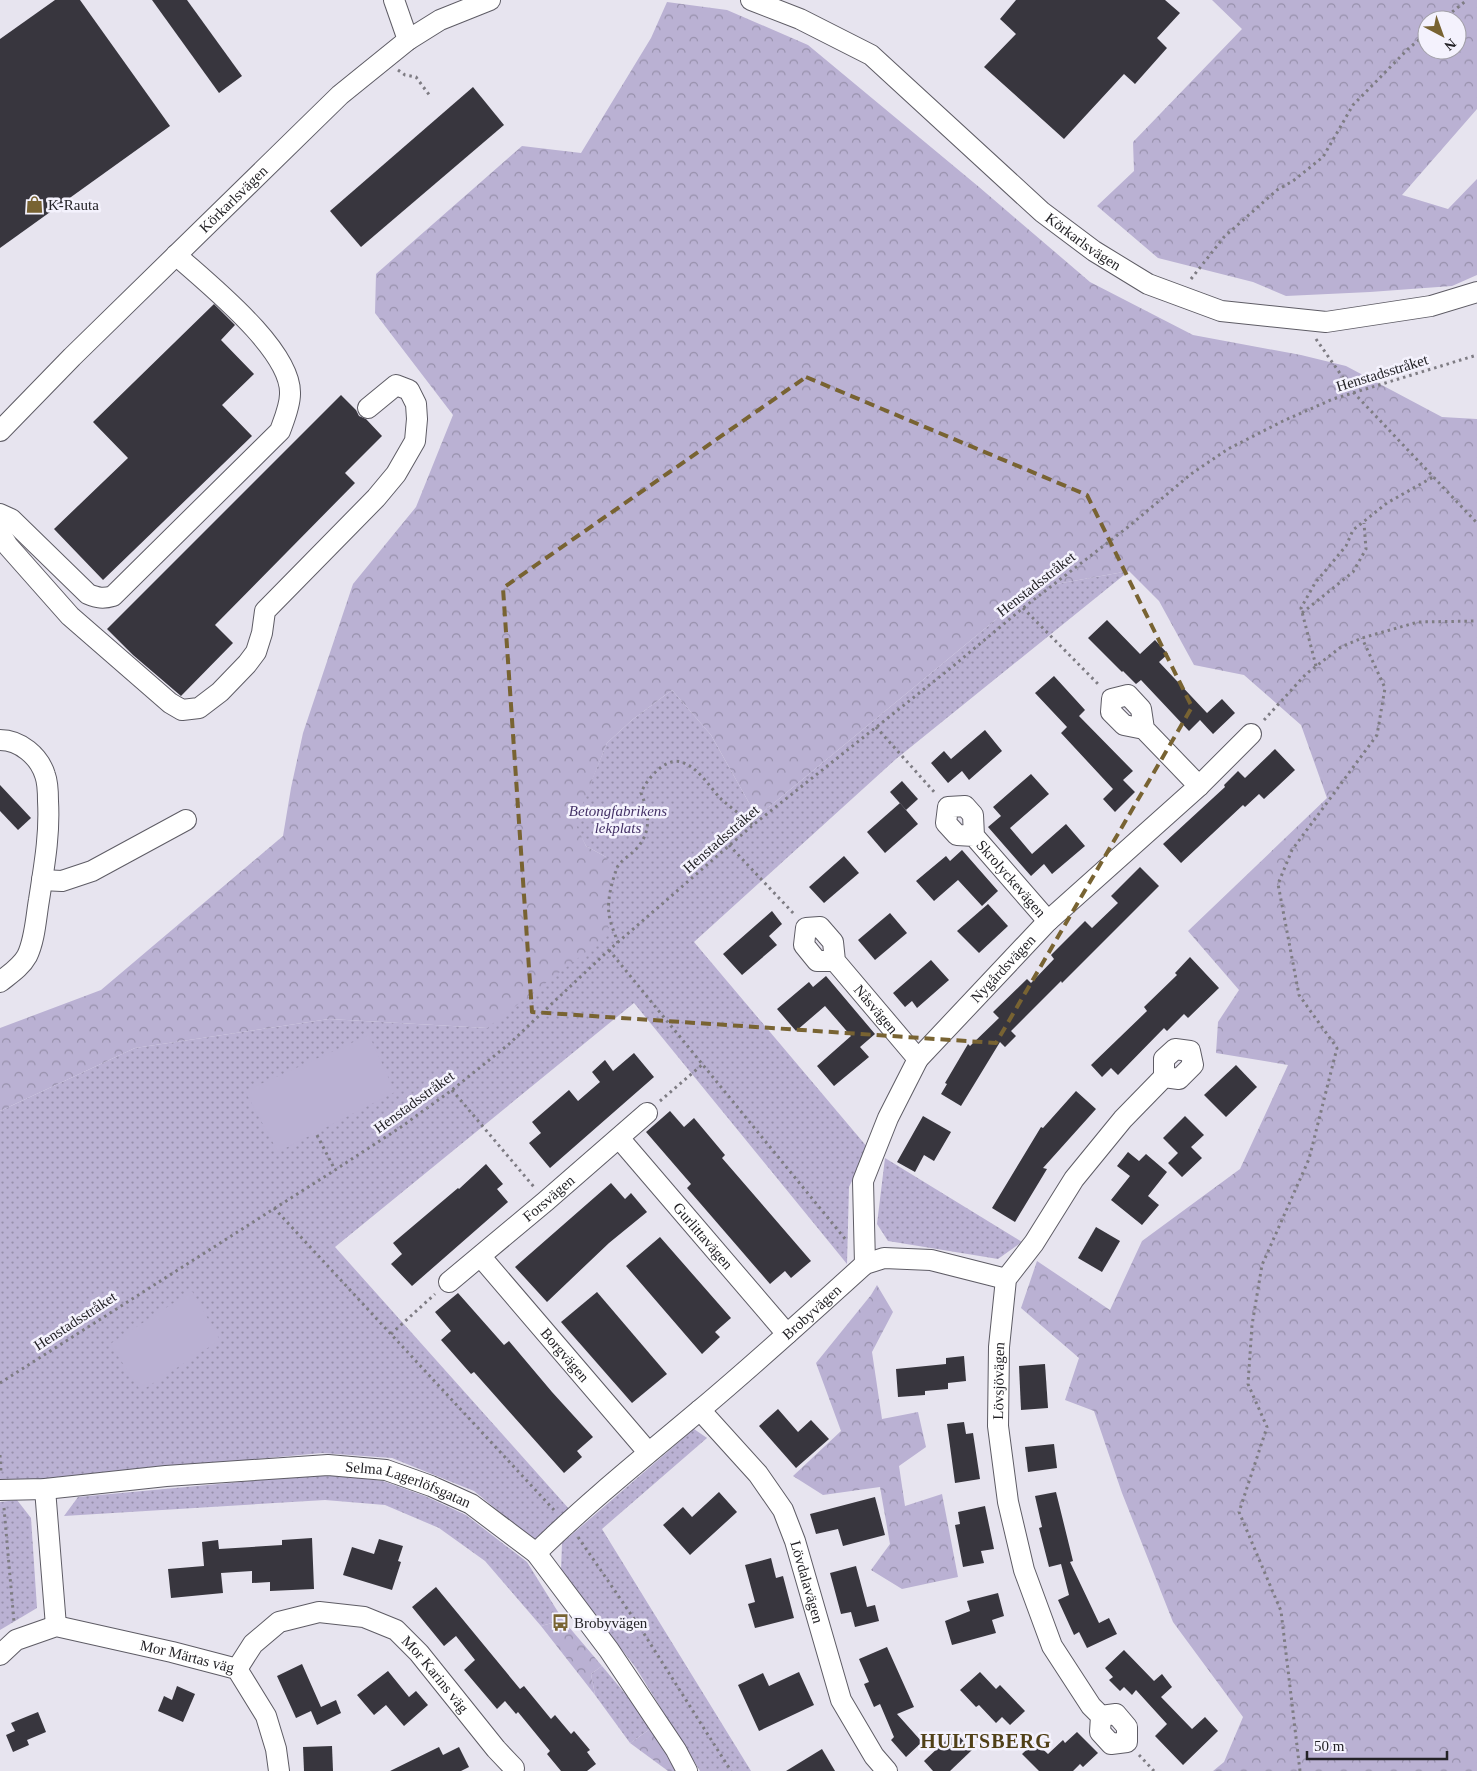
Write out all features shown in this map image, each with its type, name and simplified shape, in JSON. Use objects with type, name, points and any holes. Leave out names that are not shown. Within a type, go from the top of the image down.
[{"type":"street","points":[[394,0],[408,40]]},
{"type":"street","name":"Körkarlsvägen","points":[[751,0],[800,18],[871,55],[1042,212],[1102,256],[1148,284],[1221,311],[1326,322],[1431,306],[1477,292]]},
{"type":"street","name":"Körkarlsvägen","points":[[0,431],[72,357],[340,95],[408,40],[440,20],[484,1]]},
{"type":"street","points":[[0,514],[11,519],[88,594],[98,598],[113,596],[280,431],[290,394],[288,378],[281,362],[242,315],[176,255]]},
{"type":"street","points":[[0,533],[8,546],[70,616],[111,653],[170,704],[182,710],[198,708],[220,692],[247,664],[256,652],[262,634],[265,611],[376,498],[396,474],[415,441],[416,404],[409,390],[396,386],[368,408]]},
{"type":"street","points":[[1112,699],[1128,695],[1141,709],[1144,729],[1199,786]]},
{"type":"street","name":"Nygårdsvägen","points":[[865,1264],[863,1181],[888,1118],[918,1059],[1048,921],[1199,786],[1251,734]]},
{"type":"street","points":[[0,740],[15,742],[29,751],[39,762],[48,786],[49,824],[37,915],[28,954],[21,964],[0,982]]},
{"type":"street","name":"Skrolyckevägen","points":[[948,806],[965,806],[973,815],[974,836],[1048,921]]},
{"type":"street","points":[[42,880],[62,881],[92,871],[186,820]]},
{"type":"street","name":"Nåsvägen","points":[[806,928],[804,945],[817,961],[835,960],[918,1059]]},
{"type":"street","points":[[1006,1279],[1034,1243],[1074,1179],[1123,1118],[1164,1077]]},
{"type":"street","name":"Forsvägen","points":[[449,1282],[481,1257],[647,1113]]},
{"type":"street","name":"Gurlittavägen","points":[[619,1138],[787,1334]]},
{"type":"street","name":"Borgvägen","points":[[481,1257],[648,1452]]},
{"type":"street","name":"Brobyvägen","points":[[536,1553],[566,1523],[700,1410],[865,1264],[884,1258],[931,1260],[1006,1279]]},
{"type":"street","name":"Lövsjövägen","points":[[1006,1279],[999,1347],[998,1426],[1008,1502],[1024,1570],[1052,1646],[1091,1706],[1101,1716]]},
{"type":"street","name":"Lövdalavägen","points":[[700,1410],[758,1474],[783,1510],[795,1541],[842,1700],[874,1756],[887,1771]]},
{"type":"street","name":"Selma Lagerlöfsgatan","points":[[1,1490],[45,1489],[166,1476],[328,1465],[386,1470],[431,1486],[471,1504],[536,1553],[609,1650],[676,1750],[687,1771]]},
{"type":"street","points":[[0,1655],[16,1640],[56,1626],[45,1489]]},
{"type":"street","name":"Mor Karins väg","points":[[237,1669],[253,1644],[279,1622],[319,1612],[364,1618],[396,1630],[419,1653],[514,1768]]},
{"type":"street","name":"Mor Märtas väg","points":[[56,1626],[172,1652],[237,1669],[266,1716],[276,1749],[279,1771]]},
{"type":"path","points":[[1454,10],[1467,0]]},
{"type":"path","points":[[1178,295],[1224,237],[1277,190],[1293,182],[1323,157],[1353,106],[1417,41]]},
{"type":"path","points":[[383,60],[405,75],[416,77],[430,96]]},
{"type":"path","points":[[1303,320],[1354,392],[1435,476],[1477,523]]},
{"type":"path","name":"Henstadsstråket","points":[[0,1383],[336,1170],[402,1127],[452,1090],[508,1044],[609,950],[752,825],[876,728],[1023,608],[1128,527],[1192,474],[1228,449],[1283,421],[1354,392],[1477,355]]},
{"type":"path","points":[[1316,666],[1301,608],[1315,584],[1346,546],[1353,530],[1387,503],[1435,476]]},
{"type":"path","points":[[1302,613],[1352,572],[1366,549],[1364,522]]},
{"type":"path","points":[[1023,608],[1112,699]]},
{"type":"path","points":[[1251,734],[1306,674],[1341,647],[1362,638],[1418,622],[1477,621]]},
{"type":"path","points":[[1300,1771],[1281,1611],[1239,1512],[1267,1427],[1248,1384],[1252,1325],[1262,1265],[1309,1159],[1337,1048],[1299,995],[1278,884],[1292,850],[1377,735],[1385,688],[1362,638]]},
{"type":"path","points":[[876,728],[948,806]]},
{"type":"path","points":[[618,943],[609,914],[610,896],[617,866],[637,849],[643,841],[648,826],[647,808],[641,793],[655,773],[671,762],[682,762],[694,770],[722,799],[752,825]]},
{"type":"path","points":[[729,845],[806,928]]},
{"type":"path","points":[[609,950],[846,1241]]},
{"type":"path","points":[[647,1113],[703,1064]]},
{"type":"path","points":[[452,1090],[546,1201]]},
{"type":"path","points":[[317,1135],[336,1170]]},
{"type":"path","points":[[274,1208],[576,1533],[641,1629],[732,1771]]},
{"type":"path","points":[[391,1334],[449,1282]]},
{"type":"path","points":[[0,1455],[1,1490],[16,1640]]},
{"type":"highlighted area","points":[[806,377],[1087,495],[1192,707],[996,1043],[532,1012],[503,588]]},
{"type":"green space","points":[[1212,0],[1477,0],[1477,109],[1402,195],[1448,209],[1477,179],[1477,275],[1452,286],[1286,296],[1253,282],[1158,258],[1097,206],[1134,171],[1133,142],[1242,29]]},
{"type":"green space","points":[[667,2],[727,10],[808,45],[1090,282],[1193,335],[1301,355],[1346,366],[1442,417],[1477,419],[1477,1771],[1213,1771],[1224,1762],[1243,1717],[1173,1622],[1122,1493],[1094,1411],[1065,1400],[1079,1358],[1021,1308],[1037,1261],[1110,1310],[1142,1241],[1240,1169],[1288,1065],[1216,1053],[1218,1022],[1239,990],[1188,931],[1327,798],[1301,725],[1244,675],[1194,665],[1159,601],[1129,571],[1034,588],[757,817],[711,735],[672,690],[632,720],[607,743],[575,823],[586,846],[606,857],[614,873],[607,936],[487,1028],[329,1019],[135,1048],[0,1111],[0,1028],[101,990],[283,836],[303,733],[353,584],[416,507],[453,415],[375,313],[376,274],[522,146],[581,153],[651,38]]},
{"type":"green space","name":"Betongfabrikens lekplats","points":[[1129,571],[896,759],[694,942],[868,1148],[849,1187],[847,1264],[634,1003],[335,1247],[570,1510],[535,1541],[474,1491],[392,1458],[322,1453],[0,1483],[0,1111],[135,1048],[329,1019],[487,1028],[606,857],[586,846],[574,823],[607,743],[632,720],[672,690],[711,735],[757,817],[1034,588]]},
{"type":"green space","points":[[369,1035],[395,1092],[278,1152],[245,1091]]},
{"type":"green space","points":[[885,1158],[1022,1242],[998,1259],[888,1241],[877,1224]]},
{"type":"green space","points":[[877,1285],[893,1312],[872,1352],[882,1419],[918,1412],[926,1447],[899,1466],[905,1506],[942,1494],[958,1577],[902,1589],[871,1570],[890,1544],[880,1487],[823,1495],[793,1476],[841,1431],[816,1363]]},
{"type":"green space","points":[[192,1291],[220,1340],[141,1391],[110,1344]]},
{"type":"green space","points":[[694,1429],[707,1438],[602,1529],[751,1771],[700,1771],[636,1668],[561,1571],[562,1543]]},
{"type":"green space","points":[[328,1474],[383,1481],[425,1496],[466,1515],[527,1562],[563,1620],[541,1626],[485,1561],[439,1528],[385,1505],[325,1500],[64,1516],[78,1497]]},
{"type":"green space","points":[[17,1500],[31,1518],[37,1608],[0,1630],[0,1502]]},
{"type":"green space","points":[[563,1620],[602,1666],[591,1674],[595,1695],[541,1626]]},
{"type":"green space","points":[[602,1666],[653,1727],[630,1743],[595,1695],[591,1674]]},
{"type":"green space","points":[[653,1727],[683,1771],[668,1771],[630,1743]]},
{"type":"building","points":[[55,0],[80,0],[170,126],[0,248],[0,39]]},
{"type":"building","points":[[152,0],[187,0],[242,76],[219,93]]},
{"type":"building","points":[[1016,0],[1165,0],[1180,13],[1157,38],[1167,48],[1135,84],[1124,74],[1064,139],[984,67],[1016,34],[1000,19]]},
{"type":"building","points":[[473,87],[504,125],[361,247],[330,211]]},
{"type":"building","points":[[214,304],[235,325],[221,340],[254,374],[222,405],[252,436],[103,580],[54,529],[128,458],[93,422]]},
{"type":"building","points":[[341,395],[356,410],[359,416],[366,419],[382,436],[345,473],[355,483],[215,625],[233,643],[181,696],[133,655],[107,629]]},
{"type":"building","points":[[1107,620],[1140,654],[1155,640],[1168,654],[1159,662],[1207,713],[1222,699],[1235,713],[1213,734],[1200,720],[1189,731],[1141,680],[1136,684],[1088,638]]},
{"type":"building","points":[[1054,676],[1085,710],[1079,716],[1133,771],[1123,780],[1135,792],[1115,812],[1103,799],[1113,789],[1061,733],[1067,727],[1035,693]]},
{"type":"building","points":[[985,730],[1002,751],[969,780],[962,771],[948,783],[931,763],[944,751],[951,759]]},
{"type":"building","points":[[1275,749],[1295,770],[1264,799],[1259,794],[1245,807],[1243,805],[1181,863],[1163,844],[1225,787],[1224,785],[1238,771],[1245,778]]},
{"type":"building","points":[[1031,774],[1049,794],[1010,828],[1032,854],[1066,824],[1085,846],[1052,874],[1044,864],[1031,876],[988,827],[1001,816],[993,807]]},
{"type":"building","points":[[902,781],[918,799],[906,810],[890,792]]},
{"type":"building","points":[[0,785],[31,818],[18,830],[0,811]]},
{"type":"building","points":[[900,803],[918,824],[885,853],[867,832]]},
{"type":"building","points":[[962,850],[998,891],[982,906],[958,880],[934,901],[916,881],[946,856],[950,861]]},
{"type":"building","points":[[844,856],[859,873],[824,903],[809,887]]},
{"type":"building","points":[[1140,867],[1159,886],[1011,1031],[1016,1036],[1005,1047],[1000,1042],[961,1106],[941,1094],[947,1084],[945,1083],[968,1044],[970,1046],[999,1018],[993,1012],[1027,979],[1031,983],[1054,959],[1051,955],[1085,921],[1092,928],[1118,903],[1111,896]]},
{"type":"building","points":[[988,904],[1008,926],[979,953],[957,931]]},
{"type":"building","points":[[772,911],[782,924],[769,936],[777,945],[742,975],[723,954]]},
{"type":"building","points":[[890,913],[907,933],[875,960],[858,940]]},
{"type":"building","points":[[1190,957],[1219,988],[1188,1018],[1184,1014],[1167,1031],[1164,1028],[1118,1075],[1111,1068],[1102,1077],[1091,1065],[1147,1011],[1144,1007],[1177,975],[1175,973]]},
{"type":"building","points":[[931,960],[949,980],[917,1008],[912,1001],[905,1007],[893,993]]},
{"type":"building","points":[[826,976],[875,1034],[860,1047],[869,1057],[834,1086],[817,1066],[851,1036],[825,1006],[796,1031],[777,1009],[809,982],[813,987]]},
{"type":"building","points":[[634,1053],[654,1077],[550,1168],[529,1143],[541,1133],[532,1122],[569,1090],[578,1101],[600,1082],[592,1072],[605,1060],[613,1071]]},
{"type":"building","points":[[1236,1065],[1257,1087],[1226,1117],[1204,1095]]},
{"type":"building","points":[[1076,1091],[1096,1109],[1043,1168],[1047,1169],[1015,1222],[992,1208],[1041,1127],[1043,1128]]},
{"type":"building","points":[[670,1111],[684,1127],[694,1118],[725,1155],[722,1158],[811,1261],[791,1278],[785,1271],[770,1284],[687,1188],[691,1184],[646,1132]]},
{"type":"building","points":[[923,1116],[951,1132],[934,1161],[924,1155],[915,1172],[897,1162]]},
{"type":"building","points":[[1185,1116],[1204,1135],[1191,1147],[1202,1158],[1182,1177],[1168,1163],[1178,1153],[1163,1138]]},
{"type":"building","points":[[1128,1152],[1139,1161],[1146,1154],[1167,1172],[1148,1196],[1159,1205],[1142,1225],[1111,1200],[1130,1176],[1117,1166]]},
{"type":"building","points":[[486,1164],[503,1184],[497,1189],[508,1202],[412,1286],[391,1264],[402,1254],[393,1243],[459,1189]]},
{"type":"building","points":[[611,1183],[625,1199],[631,1193],[647,1212],[609,1243],[547,1302],[515,1267]]},
{"type":"building","points":[[1096,1227],[1120,1241],[1102,1272],[1078,1258]]},
{"type":"building","points":[[660,1237],[731,1318],[715,1332],[720,1337],[702,1354],[626,1266]]},
{"type":"building","points":[[597,1292],[667,1374],[632,1403],[561,1322]]},
{"type":"building","points":[[458,1293],[504,1345],[509,1341],[593,1437],[577,1451],[582,1457],[564,1473],[474,1372],[471,1374],[441,1340],[451,1331],[435,1312]]},
{"type":"building","points":[[964,1356],[966,1381],[948,1383],[948,1389],[925,1391],[925,1395],[898,1397],[896,1369],[946,1364],[946,1358]]},
{"type":"building","points":[[1045,1364],[1048,1408],[1021,1410],[1019,1366]]},
{"type":"building","points":[[778,1409],[798,1432],[811,1420],[829,1439],[796,1468],[759,1426]]},
{"type":"building","points":[[964,1422],[966,1434],[973,1433],[980,1479],[955,1483],[947,1424]]},
{"type":"building","points":[[1054,1444],[1057,1468],[1028,1472],[1025,1447]]},
{"type":"building","points":[[719,1492],[737,1512],[690,1555],[663,1525],[683,1507],[692,1517]]},
{"type":"building","points":[[1056,1492],[1073,1561],[1070,1562],[1099,1623],[1109,1618],[1117,1634],[1087,1648],[1079,1632],[1074,1635],[1058,1600],[1069,1595],[1061,1564],[1049,1567],[1039,1528],[1042,1527],[1035,1496]]},
{"type":"building","points":[[875,1497],[885,1535],[843,1546],[838,1529],[816,1534],[810,1514]]},
{"type":"building","points":[[985,1506],[994,1549],[981,1551],[984,1563],[963,1567],[955,1525],[960,1524],[958,1512]]},
{"type":"building","points":[[312,1538],[314,1589],[270,1591],[270,1582],[252,1583],[252,1571],[221,1573],[223,1593],[171,1598],[168,1569],[204,1566],[202,1542],[218,1540],[219,1549],[282,1545],[282,1540]]},
{"type":"building","points":[[379,1539],[403,1546],[398,1561],[401,1562],[392,1590],[343,1575],[352,1547],[374,1554]]},
{"type":"building","points":[[771,1558],[776,1578],[783,1576],[794,1618],[755,1628],[748,1604],[755,1602],[745,1565]]},
{"type":"building","points":[[856,1566],[867,1607],[875,1605],[879,1621],[855,1627],[851,1612],[841,1614],[830,1573]]},
{"type":"building","points":[[436,1587],[520,1689],[524,1686],[551,1719],[555,1715],[571,1734],[574,1731],[590,1750],[587,1752],[596,1764],[587,1771],[561,1771],[547,1754],[550,1751],[518,1712],[516,1714],[505,1701],[497,1709],[464,1670],[475,1660],[456,1636],[444,1646],[412,1607]]},
{"type":"building","points":[[998,1593],[1004,1616],[992,1620],[996,1633],[952,1645],[945,1621],[970,1611],[967,1601]]},
{"type":"building","points":[[887,1647],[914,1707],[897,1714],[922,1742],[906,1757],[891,1740],[894,1737],[880,1704],[874,1707],[864,1684],[869,1682],[859,1659]]},
{"type":"building","points":[[1124,1650],[1154,1681],[1162,1674],[1172,1687],[1161,1697],[1192,1729],[1205,1717],[1218,1731],[1183,1765],[1155,1736],[1167,1724],[1136,1690],[1132,1695],[1124,1687],[1120,1691],[1109,1680],[1113,1677],[1105,1668]]},
{"type":"building","points":[[302,1664],[321,1707],[336,1700],[341,1713],[317,1725],[311,1711],[296,1718],[277,1676]]},
{"type":"building","points":[[388,1671],[409,1697],[416,1691],[428,1705],[404,1726],[386,1705],[374,1715],[357,1695]]},
{"type":"building","points":[[799,1672],[814,1705],[759,1731],[738,1685],[763,1673],[769,1686]]},
{"type":"building","points":[[980,1672],[996,1689],[1000,1685],[1025,1711],[1010,1725],[1002,1717],[996,1723],[979,1705],[976,1707],[960,1690]]},
{"type":"building","points":[[177,1686],[195,1694],[183,1722],[158,1711],[164,1696],[172,1700]]},
{"type":"building","points":[[38,1712],[46,1732],[27,1740],[29,1745],[13,1752],[6,1735],[15,1731],[11,1723]]},
{"type":"building","points":[[955,1732],[972,1750],[950,1771],[933,1771],[924,1761]]},
{"type":"building","points":[[1077,1732],[1098,1753],[1083,1767],[1080,1764],[1073,1771],[1039,1771],[1022,1754],[1035,1742],[1048,1754],[1063,1740],[1065,1743]]},
{"type":"building","points":[[332,1746],[333,1771],[304,1771],[303,1747]]},
{"type":"building","points":[[439,1747],[443,1755],[459,1747],[469,1767],[461,1771],[390,1771]]},
{"type":"building","points":[[822,1749],[835,1771],[786,1771]]},
{"type":"place","name":"K-Rauta","points":[[34,205]]},
{"type":"place","name":"Brobyvägen","points":[[560,1623]]},
{"type":"district","name":"HULTSBERG","points":[[986,1741]]}]
